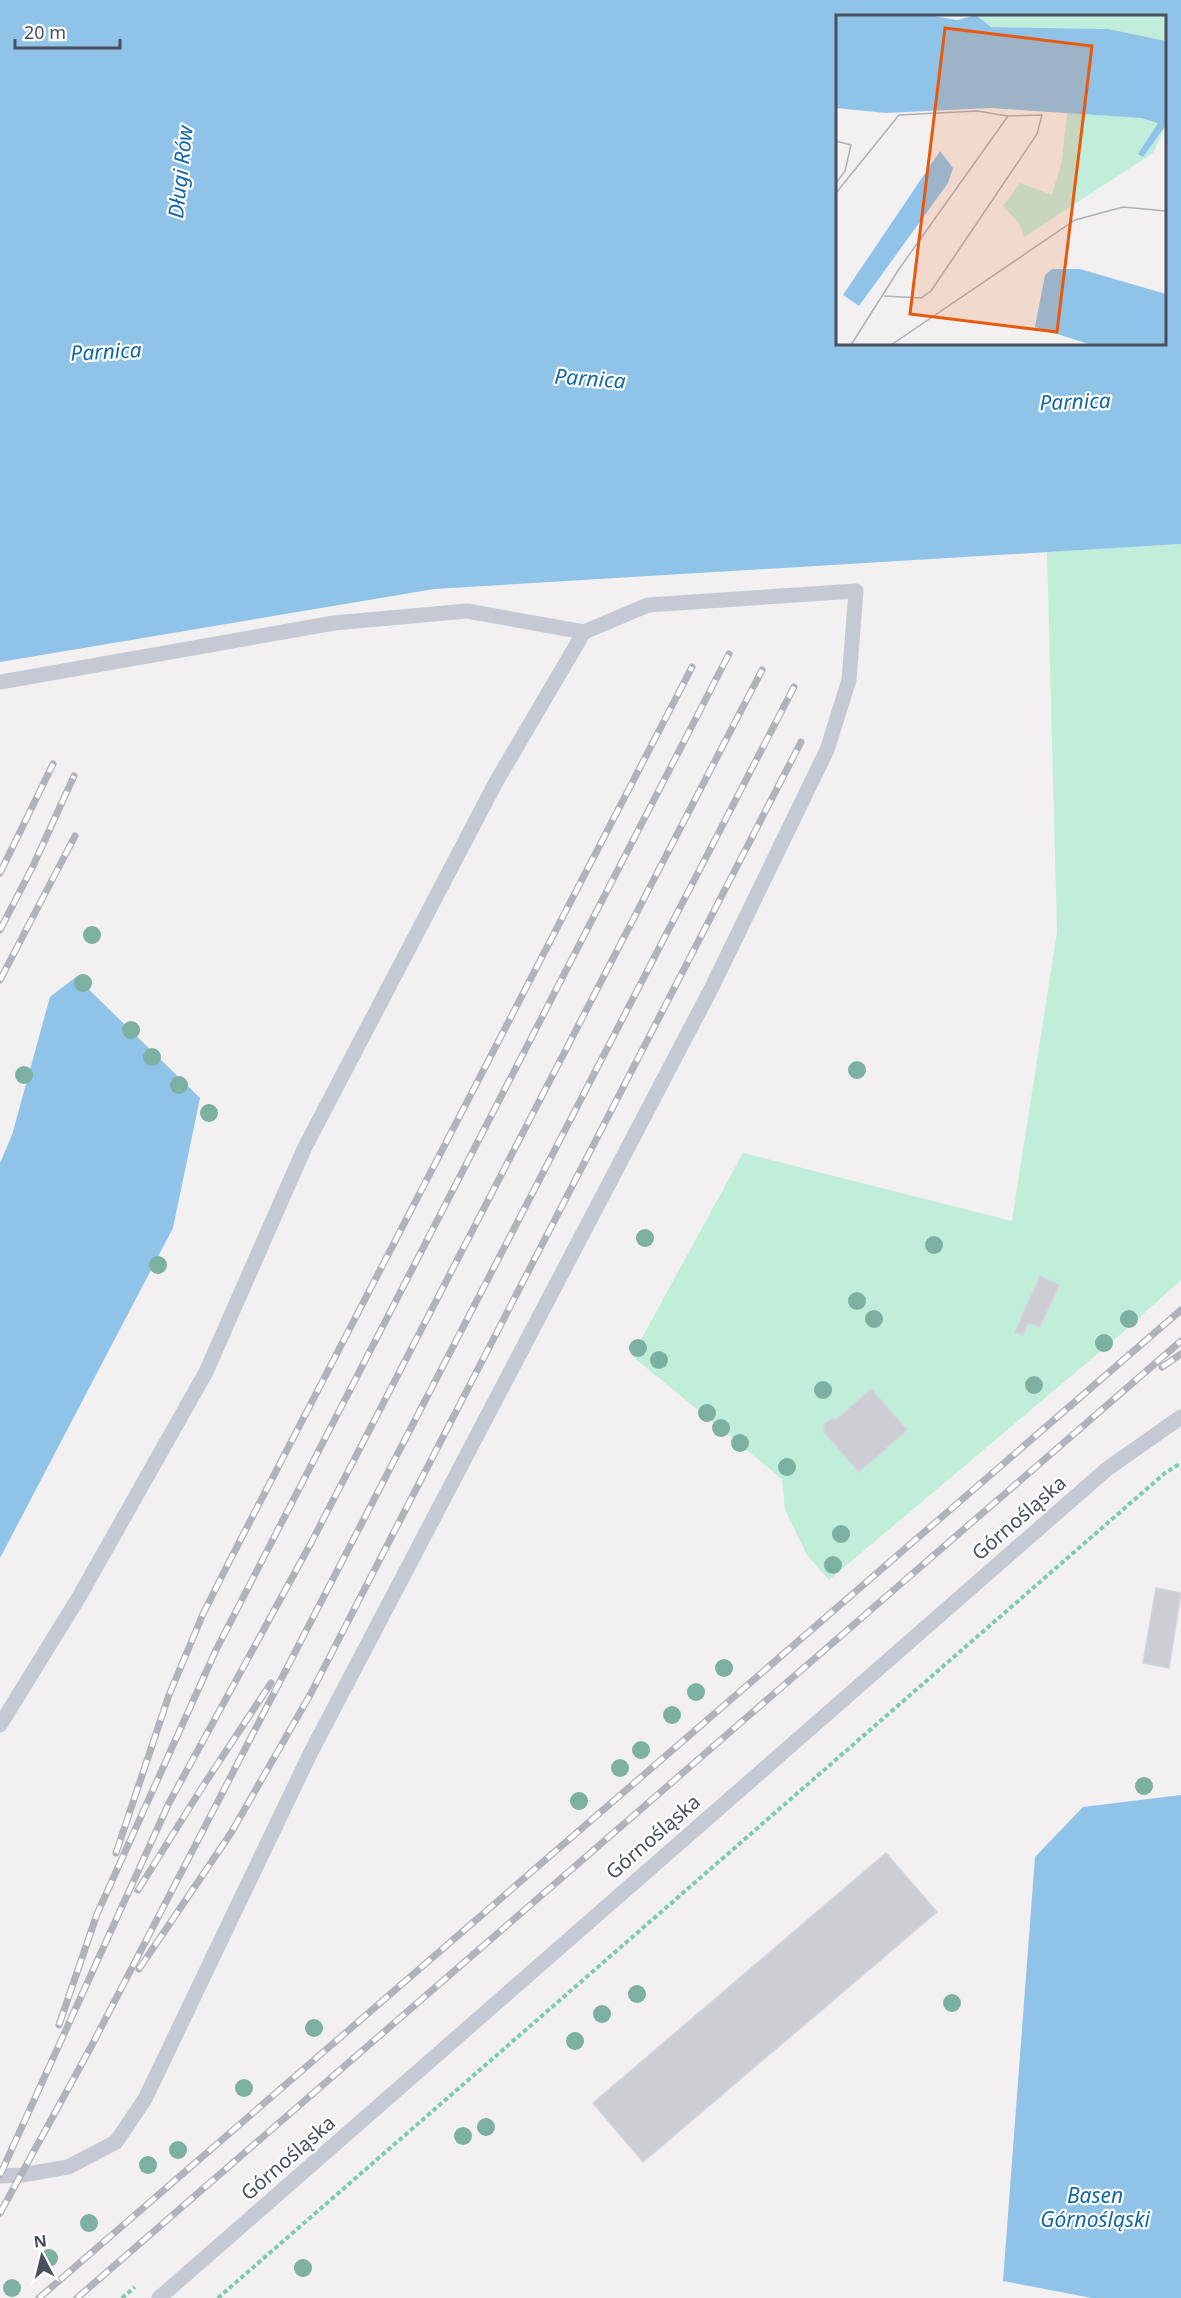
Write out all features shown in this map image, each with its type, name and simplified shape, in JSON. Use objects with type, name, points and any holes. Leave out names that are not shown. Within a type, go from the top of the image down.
[{"type":"lane","points":[[0,682],[334,623],[467,611],[584,632],[648,605],[856,591],[849,680],[827,750],[711,989],[311,1752],[145,2099],[116,2142],[68,2167],[22,2175],[0,2176]]},
{"type":"lane","points":[[0,1725],[79,1597],[206,1372],[305,1147],[496,782],[584,632]]},
{"type":"lane","name":"Górnośląska","points":[[159,2298],[1107,1469],[1181,1417]]},
{"type":"path","points":[[218,2298],[1165,1473],[1181,1463]]},
{"type":"green space","points":[[1181,544],[1181,1280],[1121,1334],[829,1580],[807,1555],[785,1510],[782,1479],[632,1356],[743,1153],[1012,1221],[1057,932],[1047,552]]},
{"type":"water","points":[[0,0],[1181,0],[1181,544],[434,589],[0,662]]},
{"type":"water","points":[[76,977],[200,1098],[173,1228],[0,1558],[0,1163],[12,1135],[50,997]]},
{"type":"water","name":"Basen Górnośląski","points":[[1181,1795],[1181,2298],[1092,2298],[1003,2281],[1035,1857],[1083,1807]]},
{"type":"building","points":[[1040,1276],[1059,1285],[1040,1327],[1028,1323],[1023,1335],[1015,1332]]},
{"type":"building","points":[[871,1389],[907,1430],[859,1472],[824,1432],[824,1425],[831,1419],[837,1419]]},
{"type":"building","points":[[1156,1588],[1181,1593],[1169,1668],[1143,1663]]},
{"type":"building","points":[[886,1853],[937,1912],[643,2162],[593,2103]]},
{"type":"railway","points":[[59,2025],[97,1914],[216,1650],[729,654]]},
{"type":"railway","points":[[116,1853],[169,1695],[203,1614],[692,667]]},
{"type":"railway","points":[[0,2175],[169,1803],[311,1543],[762,670]]},
{"type":"railway","points":[[0,2213],[92,2045],[794,687]]},
{"type":"railway","points":[[139,1969],[231,1833],[310,1695],[801,742]]},
{"type":"railway","points":[[0,873],[53,764]]},
{"type":"railway","points":[[0,930],[33,866],[74,776]]},
{"type":"railway","points":[[0,980],[75,836]]},
{"type":"railway","points":[[39,2298],[1181,1310]]},
{"type":"railway","points":[[77,2298],[1181,1341]]},
{"type":"railway","points":[[1162,1367],[1181,1354]]},
{"type":"railway","points":[[138,1890],[271,1683]]},
{"type":"water label","name":"Długi Rów","points":[[181,172]]},
{"type":"water label","name":"Parnica","points":[[106,352]]},
{"type":"water label","name":"Parnica","points":[[590,379]]},
{"type":"water label","name":"Parnica","points":[[1075,402]]}]
